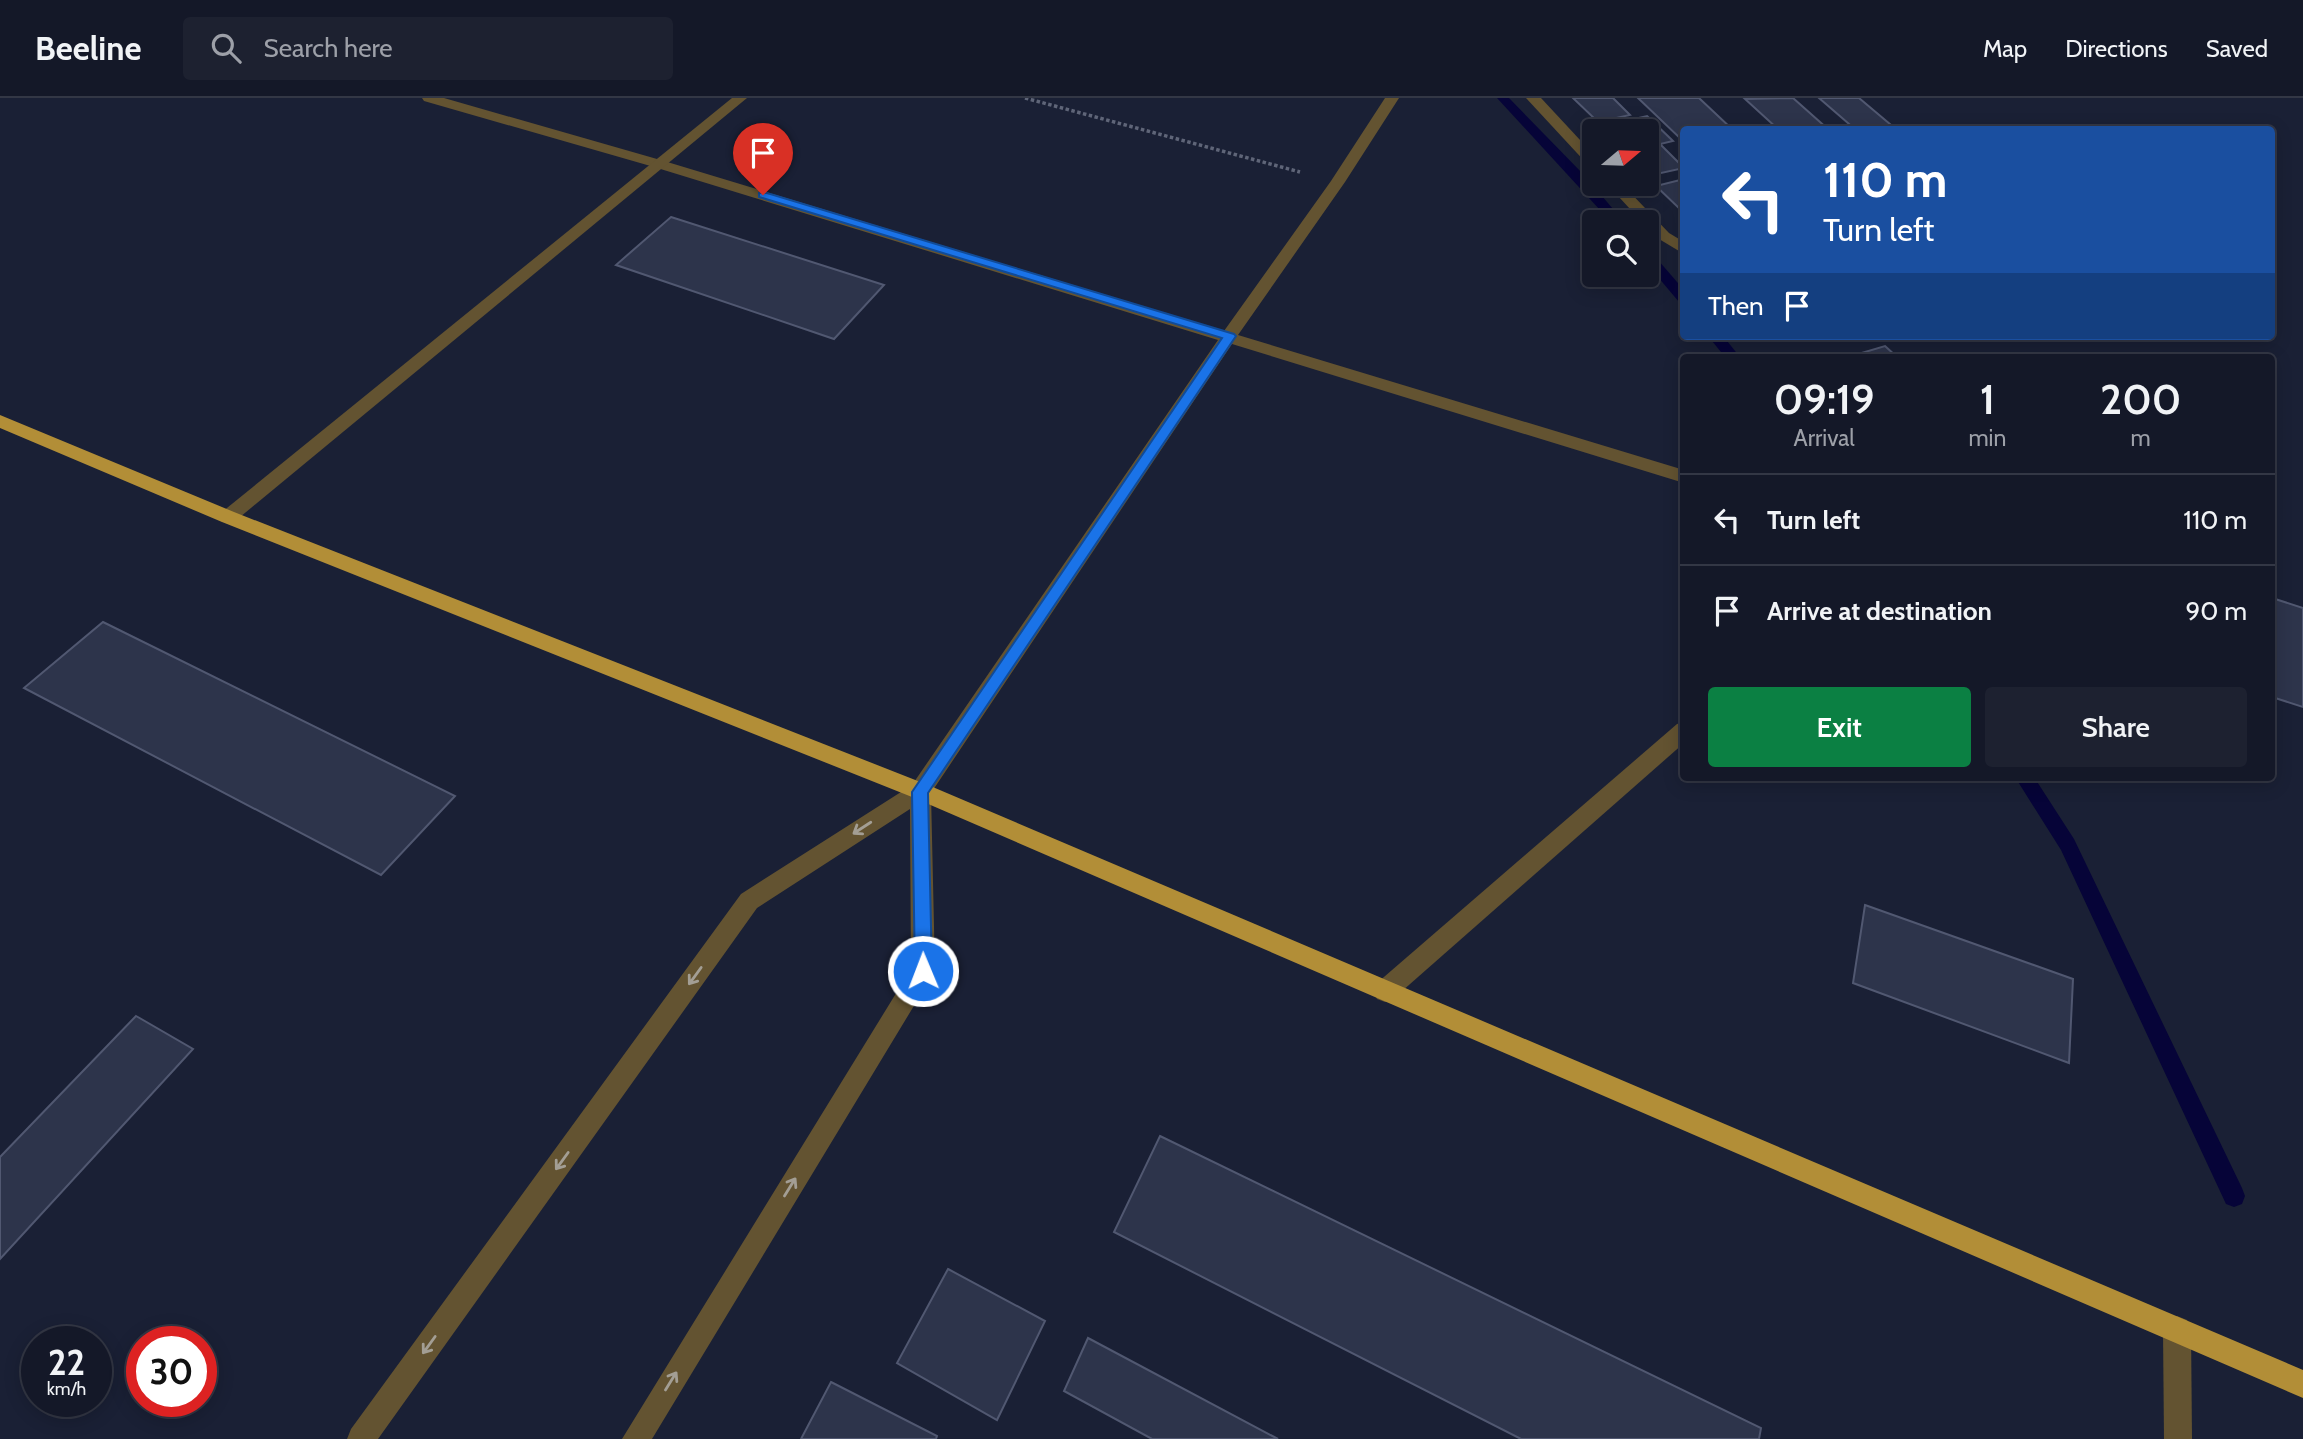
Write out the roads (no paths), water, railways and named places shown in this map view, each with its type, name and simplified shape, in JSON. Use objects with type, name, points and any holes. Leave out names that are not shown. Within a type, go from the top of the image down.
[{"type":"highway","points":[[0,421],[228,517],[920,792],[2303,1384]]},
{"type":"street","points":[[429,98],[659,163],[1680,476]]},
{"type":"street","points":[[228,517],[740,98]]},
{"type":"street","points":[[361,1439],[749,901],[920,792],[1338,182],[1392,98]]},
{"type":"street","points":[[1533,98],[1582,150]]},
{"type":"street","points":[[1626,196],[1664,236],[1680,246]]},
{"type":"street","points":[[1385,991],[1680,733]]},
{"type":"street","points":[[636,1439],[923,971],[920,792]]},
{"type":"street","points":[[2177,1330],[2178,1439]]},
{"type":"waterway","points":[[1503,98],[1608,210]]},
{"type":"waterway","points":[[1659,270],[1680,294]]},
{"type":"waterway","points":[[1718,340],[1730,354]]},
{"type":"waterway","points":[[2027,781],[2068,845],[2234,1196]]}]
